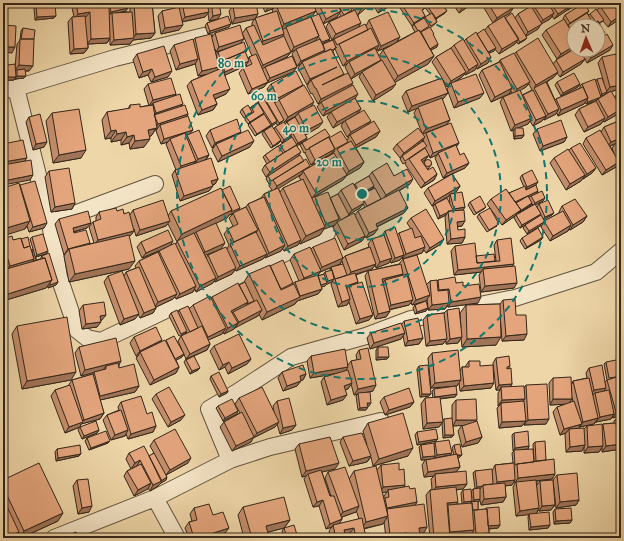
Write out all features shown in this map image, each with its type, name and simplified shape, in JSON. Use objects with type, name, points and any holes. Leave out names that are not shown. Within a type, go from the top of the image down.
[{"type":"street","points":[[204,36],[116,58],[9,89],[50,223],[59,277],[77,330],[87,338],[101,341],[327,234]]},
{"type":"street","points":[[50,223],[156,184]]},
{"type":"street","points":[[230,460],[209,409],[291,357],[366,336],[411,320],[515,298],[589,275],[596,272],[621,251]]},
{"type":"street","points":[[54,538],[155,498],[230,460],[270,447],[381,421]]},
{"type":"street","points":[[155,498],[176,538]]},
{"type":"building","points":[[76,3],[101,3],[102,7],[109,7],[110,38],[91,39],[90,12],[78,14]]},
{"type":"building","points":[[109,3],[127,3],[128,8],[111,12]]},
{"type":"building","points":[[134,3],[152,3],[155,33],[136,34]]},
{"type":"building","points":[[182,3],[207,3],[209,12],[185,17]]},
{"type":"building","points":[[211,3],[219,3],[221,14],[213,16]]},
{"type":"building","points":[[246,3],[256,3],[258,14],[235,18],[233,6]]},
{"type":"building","points":[[267,3],[277,3],[269,7]]},
{"type":"building","points":[[280,3],[313,3],[316,11],[284,24],[276,5]]},
{"type":"building","points":[[318,3],[336,3],[341,11],[326,19]]},
{"type":"building","points":[[341,3],[348,3],[352,10],[344,15],[338,5]]},
{"type":"building","points":[[356,3],[369,3],[361,9]]},
{"type":"building","points":[[379,3],[389,3],[382,7]]},
{"type":"building","points":[[406,3],[422,3],[425,8],[422,10],[425,16],[414,23],[402,5]]},
{"type":"building","points":[[425,3],[441,3],[447,11],[436,18]]},
{"type":"building","points":[[460,3],[469,3],[463,7]]},
{"type":"building","points":[[488,3],[511,3],[514,7],[497,18]]},
{"type":"building","points":[[532,3],[548,3],[554,13],[543,20]]},
{"type":"building","points":[[551,3],[568,3],[570,6],[558,14]]},
{"type":"building","points":[[568,3],[577,3],[569,7],[570,6]]},
{"type":"building","points":[[605,3],[621,3],[621,15],[611,22],[600,6]]},
{"type":"building","points":[[55,4],[56,16],[37,17],[36,5]]},
{"type":"building","points":[[582,4],[584,7],[586,6],[589,11],[578,18],[567,18],[565,15]]},
{"type":"building","points":[[531,6],[542,24],[528,32],[518,14]]},
{"type":"building","points":[[179,7],[183,25],[165,28],[162,11]]},
{"type":"building","points":[[596,9],[603,18],[593,18],[590,14]]},
{"type":"building","points":[[355,10],[361,23],[336,34],[329,22]]},
{"type":"building","points":[[277,11],[284,34],[263,41],[255,18]]},
{"type":"building","points":[[132,12],[134,38],[114,40],[112,13]]},
{"type":"building","points":[[388,12],[400,37],[381,46],[369,20]]},
{"type":"building","points":[[432,13],[437,22],[431,26],[425,17]]},
{"type":"building","points":[[512,13],[527,38],[520,42],[505,18]]},
{"type":"building","points":[[587,13],[590,18],[579,18]]},
{"type":"building","points":[[319,14],[330,39],[322,42],[318,36],[311,17]]},
{"type":"building","points":[[85,16],[88,48],[74,49],[72,17]]},
{"type":"building","points":[[228,16],[231,24],[210,31],[207,23]]},
{"type":"building","points":[[504,16],[519,39],[502,49],[488,26]]},
{"type":"building","points":[[311,17],[319,36],[294,47],[286,27]]},
{"type":"building","points":[[424,18],[429,26],[420,32],[414,24]]},
{"type":"building","points":[[564,19],[566,22],[566,51],[561,54],[546,30]]},
{"type":"building","points":[[365,24],[368,30],[337,45],[334,39]]},
{"type":"building","points":[[3,25],[16,26],[15,47],[3,47]]},
{"type":"building","points":[[240,25],[244,39],[219,47],[215,33]]},
{"type":"building","points":[[254,25],[263,45],[284,36],[291,52],[263,65],[246,28]]},
{"type":"building","points":[[430,27],[438,44],[430,49],[421,32]]},
{"type":"building","points":[[23,28],[35,30],[34,39],[21,39]]},
{"type":"building","points":[[371,28],[379,45],[347,61],[339,44]]},
{"type":"building","points":[[484,29],[496,48],[488,52],[477,34]]},
{"type":"building","points":[[419,30],[434,56],[398,76],[383,50]]},
{"type":"building","points":[[476,32],[491,57],[481,64],[466,39]]},
{"type":"building","points":[[211,34],[219,67],[202,71],[195,38]]},
{"type":"building","points":[[607,34],[613,45],[606,49]]},
{"type":"building","points":[[538,38],[558,72],[536,85],[516,52]]},
{"type":"building","points":[[20,39],[34,39],[33,66],[19,65]]},
{"type":"building","points":[[193,39],[198,59],[180,64],[174,45]]},
{"type":"building","points":[[320,39],[325,50],[301,61],[296,49]]},
{"type":"building","points":[[463,39],[478,64],[469,70],[454,45]]},
{"type":"building","points":[[333,40],[336,48],[325,52],[323,44]]},
{"type":"building","points":[[244,42],[247,51],[221,61],[218,52]]},
{"type":"building","points":[[164,46],[172,71],[155,77],[152,69],[143,72],[137,54]]},
{"type":"building","points":[[375,48],[381,60],[355,74],[349,62]]},
{"type":"building","points":[[451,48],[466,72],[451,81],[436,57]]},
{"type":"building","points":[[331,49],[344,74],[322,85],[348,73],[353,83],[321,99],[311,80],[337,67],[310,79],[302,62]]},
{"type":"building","points":[[245,51],[249,61],[225,72],[221,62]]},
{"type":"building","points":[[514,53],[530,82],[517,89],[500,60]]},
{"type":"building","points":[[256,54],[268,82],[252,89],[243,68],[252,64],[249,57]]},
{"type":"building","points":[[566,54],[566,58],[585,59],[563,72],[556,60]]},
{"type":"building","points":[[616,54],[621,71],[621,85],[610,87],[602,58],[606,58],[606,56]]},
{"type":"building","points":[[292,56],[297,67],[270,78],[265,67]]},
{"type":"building","points":[[382,60],[396,84],[376,95],[362,72]]},
{"type":"building","points":[[500,62],[512,88],[495,97],[482,70]]},
{"type":"building","points":[[15,64],[16,77],[8,77],[7,70],[8,79],[3,79],[3,66]]},
{"type":"building","points":[[222,68],[230,89],[213,95],[217,104],[202,110],[191,81]]},
{"type":"building","points":[[25,69],[26,76],[17,76],[17,70]]},
{"type":"building","points":[[296,71],[303,85],[278,98],[271,84]]},
{"type":"building","points":[[574,73],[580,84],[563,93],[557,82]]},
{"type":"building","points":[[476,74],[484,93],[458,102],[451,83]]},
{"type":"building","points":[[171,78],[176,94],[153,100],[148,84]]},
{"type":"building","points":[[442,78],[448,93],[412,106],[406,91]]},
{"type":"building","points":[[602,78],[607,92],[602,94],[597,79]]},
{"type":"building","points":[[595,79],[601,97],[588,102],[588,98],[582,84]]},
{"type":"building","points":[[546,82],[559,109],[548,114],[534,88]]},
{"type":"building","points":[[304,85],[314,102],[288,117],[279,100]]},
{"type":"building","points":[[353,85],[358,94],[326,111],[321,102]]},
{"type":"building","points":[[583,87],[588,98],[561,110],[556,99]]},
{"type":"building","points":[[520,90],[532,118],[515,125],[503,97]]},
{"type":"building","points":[[533,90],[546,116],[536,120],[523,95]]},
{"type":"building","points":[[611,91],[621,109],[608,117],[598,99]]},
{"type":"building","points":[[621,93],[621,109],[616,95]]},
{"type":"building","points":[[180,94],[183,104],[156,113],[153,103]]},
{"type":"building","points":[[271,96],[284,120],[279,123],[265,99]]},
{"type":"building","points":[[355,98],[361,109],[337,122],[331,112]]},
{"type":"building","points":[[442,98],[450,120],[426,129],[418,107]]},
{"type":"building","points":[[264,99],[277,121],[272,124],[258,102]]},
{"type":"building","points":[[596,101],[605,118],[588,127],[579,109]]},
{"type":"building","points":[[258,103],[264,113],[250,122],[246,117],[254,112],[251,107]]},
{"type":"building","points":[[140,104],[140,107],[153,105],[157,128],[148,130],[150,139],[135,141],[134,135],[127,137],[126,132],[117,134],[116,130],[111,131],[107,112],[130,108],[130,105]]},
{"type":"building","points":[[185,105],[188,114],[158,124],[154,115]]},
{"type":"building","points":[[248,105],[252,112],[246,116],[242,109]]},
{"type":"building","points":[[314,105],[323,122],[307,130],[298,113]]},
{"type":"building","points":[[79,109],[86,150],[59,155],[52,113]]},
{"type":"building","points":[[364,110],[371,121],[351,132],[345,121]]},
{"type":"building","points":[[40,114],[47,142],[36,144],[29,117]]},
{"type":"building","points":[[264,114],[271,125],[257,134],[250,123]]},
{"type":"building","points":[[188,116],[193,130],[164,139],[160,125]]},
{"type":"building","points":[[295,117],[307,138],[298,143],[287,122]]},
{"type":"building","points":[[237,119],[241,132],[215,143],[210,130]]},
{"type":"building","points":[[561,120],[567,137],[543,146],[537,129]]},
{"type":"building","points":[[621,120],[621,138],[611,142],[604,127]]},
{"type":"building","points":[[374,121],[380,131],[356,145],[350,135]]},
{"type":"building","points":[[284,122],[292,134],[284,140],[275,127]]},
{"type":"building","points":[[451,123],[459,143],[433,153],[426,133]]},
{"type":"building","points":[[272,126],[281,140],[273,146],[264,131]]},
{"type":"building","points":[[418,128],[425,137],[404,153],[397,144]]},
{"type":"building","points":[[515,128],[523,128],[524,135],[515,136]]},
{"type":"building","points":[[325,129],[330,136],[306,150],[302,143]]},
{"type":"building","points":[[199,130],[209,155],[198,159],[187,135]]},
{"type":"building","points":[[248,130],[254,141],[222,156],[216,144]]},
{"type":"building","points":[[600,130],[619,162],[606,170],[586,138]]},
{"type":"building","points":[[341,131],[348,142],[335,149],[329,138]]},
{"type":"building","points":[[185,133],[196,161],[181,166],[170,139]]},
{"type":"building","points":[[292,137],[297,145],[285,152],[280,145]]},
{"type":"building","points":[[329,137],[335,149],[315,160],[309,148]]},
{"type":"building","points":[[23,140],[27,158],[3,162],[3,144]]},
{"type":"building","points":[[351,141],[364,162],[349,171],[337,149]]},
{"type":"building","points":[[423,141],[427,146],[405,161],[402,156]]},
{"type":"building","points":[[621,141],[621,158],[616,143]]},
{"type":"building","points":[[580,143],[596,168],[587,174],[571,148]]},
{"type":"building","points":[[296,145],[301,152],[270,172],[265,165]]},
{"type":"building","points":[[456,145],[460,155],[464,153],[469,163],[447,173],[438,153]]},
{"type":"building","points":[[278,146],[283,153],[270,162],[265,155]]},
{"type":"building","points":[[425,148],[429,155],[421,160],[428,170],[433,167],[437,174],[425,183],[409,159]]},
{"type":"building","points":[[568,149],[585,175],[570,184],[554,158]]},
{"type":"building","points":[[334,153],[347,175],[316,193],[303,171]]},
{"type":"building","points":[[300,155],[304,161],[271,181],[268,176]]},
{"type":"building","points":[[211,158],[218,179],[211,181],[213,186],[184,196],[175,170]]},
{"type":"building","points":[[306,159],[310,166],[277,186],[273,180]]},
{"type":"building","points":[[428,159],[431,160],[431,166],[428,167],[425,166],[424,163],[425,160]]},
{"type":"building","points":[[31,160],[33,175],[3,181],[3,165]]},
{"type":"building","points":[[387,163],[394,176],[407,169],[413,179],[386,195],[372,172]]},
{"type":"building","points":[[69,168],[75,203],[55,207],[49,171]]},
{"type":"building","points":[[532,170],[538,182],[527,187],[522,175]]},
{"type":"building","points":[[452,174],[460,186],[435,201],[428,188]]},
{"type":"building","points":[[369,176],[374,186],[360,194],[355,184]]},
{"type":"building","points":[[303,179],[325,227],[306,236],[283,188]]},
{"type":"building","points":[[35,181],[47,223],[33,227],[20,185]]},
{"type":"building","points":[[19,183],[30,221],[3,229],[3,188]]},
{"type":"building","points":[[353,183],[364,203],[352,210],[341,190]]},
{"type":"building","points":[[536,185],[538,191],[515,202],[509,193],[525,186],[526,190]]},
{"type":"building","points":[[230,186],[240,208],[231,212],[232,210],[222,190]]},
{"type":"building","points":[[221,188],[232,210],[182,234],[171,211]]},
{"type":"building","points":[[278,188],[301,240],[288,246],[264,194]]},
{"type":"building","points":[[375,188],[381,199],[367,206],[361,195]]},
{"type":"building","points":[[506,189],[521,210],[506,220],[491,199]]},
{"type":"building","points":[[399,190],[408,208],[376,224],[378,229],[369,233],[358,211]]},
{"type":"building","points":[[542,191],[545,198],[535,203],[531,196]]},
{"type":"building","points":[[328,192],[339,219],[326,224],[315,197]]},
{"type":"building","points":[[462,192],[465,207],[454,209],[450,194]]},
{"type":"building","points":[[338,194],[349,215],[341,220],[330,198]]},
{"type":"building","points":[[480,196],[486,207],[476,213],[470,202]]},
{"type":"building","points":[[528,196],[532,203],[520,211],[521,210],[516,203]]},
{"type":"building","points":[[264,197],[285,245],[269,253],[248,204]]},
{"type":"building","points":[[447,198],[453,210],[440,216],[435,204]]},
{"type":"building","points":[[575,199],[587,216],[573,225],[562,206]]},
{"type":"building","points":[[163,200],[170,221],[140,230],[133,210]]},
{"type":"building","points":[[548,200],[554,213],[545,217],[539,204]]},
{"type":"building","points":[[535,204],[541,214],[522,225],[516,215]]},
{"type":"building","points":[[246,207],[258,230],[234,242],[228,229],[238,224],[233,213]]},
{"type":"building","points":[[116,208],[117,211],[123,209],[124,214],[129,212],[134,231],[98,240],[93,222],[101,219],[99,212]]},
{"type":"building","points":[[490,208],[499,224],[489,230],[479,214]]},
{"type":"building","points":[[426,209],[444,239],[430,248],[411,218]]},
{"type":"building","points":[[464,210],[465,221],[457,222],[458,230],[465,229],[465,237],[451,239],[448,211]]},
{"type":"building","points":[[88,211],[91,223],[73,228],[74,233],[86,230],[90,243],[68,249],[59,219]]},
{"type":"building","points":[[563,211],[571,225],[553,236],[544,221]]},
{"type":"building","points":[[354,213],[365,236],[348,244],[337,222]]},
{"type":"building","points":[[541,215],[545,222],[544,221],[529,231],[525,225]]},
{"type":"building","points":[[216,223],[225,243],[205,252],[196,232]]},
{"type":"building","points":[[395,227],[404,255],[395,258],[385,231]]},
{"type":"building","points":[[412,228],[415,238],[421,236],[425,247],[406,254],[399,233]]},
{"type":"building","points":[[538,228],[543,237],[527,247],[522,238]]},
{"type":"building","points":[[168,230],[173,241],[146,253],[141,242]]},
{"type":"building","points":[[256,232],[267,254],[240,266],[230,244]]},
{"type":"building","points":[[194,233],[216,278],[200,286],[177,241]]},
{"type":"building","points":[[43,234],[48,251],[37,255],[32,237]]},
{"type":"building","points":[[129,235],[135,261],[75,274],[69,249]]},
{"type":"building","points":[[384,235],[392,258],[380,262],[372,239]]},
{"type":"building","points":[[12,236],[13,240],[21,238],[24,248],[30,246],[34,259],[10,266],[8,259],[3,260],[3,239]]},
{"type":"building","points":[[28,237],[30,246],[24,248],[21,239]]},
{"type":"building","points":[[335,238],[343,258],[322,267],[313,247]]},
{"type":"building","points":[[511,238],[514,264],[458,270],[455,246],[475,243],[477,263],[500,261],[497,240]]},
{"type":"building","points":[[175,243],[196,286],[180,294],[159,251]]},
{"type":"building","points":[[226,247],[236,268],[218,277],[208,255]]},
{"type":"building","points":[[310,247],[321,271],[304,278],[294,254]]},
{"type":"building","points":[[370,247],[376,264],[351,272],[345,256]]},
{"type":"building","points":[[33,249],[36,260],[33,261],[32,250]]},
{"type":"building","points":[[158,252],[177,294],[158,302],[139,261]]},
{"type":"building","points":[[49,253],[58,282],[50,285],[52,280],[45,258],[42,258],[42,256]]},
{"type":"building","points":[[494,254],[495,261],[477,263],[476,256]]},
{"type":"building","points":[[417,255],[430,295],[416,300],[403,259]]},
{"type":"building","points":[[45,258],[52,280],[8,294],[3,278],[3,270]]},
{"type":"building","points":[[283,260],[293,283],[281,289],[270,266]]},
{"type":"building","points":[[343,264],[347,275],[335,279],[331,267]]},
{"type":"building","points":[[401,264],[403,274],[382,279],[390,311],[378,314],[368,271]]},
{"type":"building","points":[[270,265],[281,290],[294,284],[300,297],[267,312],[249,274]]},
{"type":"building","points":[[515,266],[517,283],[485,286],[483,269]]},
{"type":"building","points":[[139,267],[156,308],[144,313],[126,272]]},
{"type":"building","points":[[332,270],[334,279],[328,281],[325,272]]},
{"type":"building","points":[[122,271],[139,314],[124,319],[108,276]]},
{"type":"building","points":[[355,273],[358,282],[346,286],[350,299],[342,302],[335,279]]},
{"type":"building","points":[[324,274],[327,283],[321,285],[318,276]]},
{"type":"building","points":[[407,274],[413,300],[391,305],[385,280]]},
{"type":"building","points":[[318,275],[322,289],[300,296],[295,282]]},
{"type":"building","points":[[455,277],[456,283],[463,282],[463,286],[479,284],[481,297],[451,302],[449,289],[439,290],[438,280]]},
{"type":"building","points":[[437,280],[438,291],[448,290],[449,303],[432,305],[430,281]]},
{"type":"building","points":[[245,282],[254,301],[247,304],[248,302],[239,285]]},
{"type":"building","points":[[362,282],[373,315],[360,319],[349,286]]},
{"type":"building","points":[[238,283],[248,302],[231,311],[238,323],[228,328],[212,297]]},
{"type":"building","points":[[210,296],[226,328],[208,337],[193,305]]},
{"type":"building","points":[[515,299],[516,315],[526,315],[527,334],[506,336],[503,300]]},
{"type":"building","points":[[257,300],[262,310],[239,322],[233,312]]},
{"type":"building","points":[[426,301],[428,308],[417,312],[415,305]]},
{"type":"building","points":[[104,302],[106,315],[100,316],[101,322],[86,324],[83,305]]},
{"type":"building","points":[[500,304],[501,337],[467,339],[466,305]]},
{"type":"building","points":[[188,306],[198,328],[190,332],[179,310]]},
{"type":"building","points":[[459,308],[462,337],[450,339],[447,310]]},
{"type":"building","points":[[177,310],[187,331],[181,334],[171,313]]},
{"type":"building","points":[[444,313],[447,339],[430,341],[427,315]]},
{"type":"building","points":[[67,317],[76,372],[27,381],[17,326]]},
{"type":"building","points":[[418,318],[423,338],[408,341],[404,321]]},
{"type":"building","points":[[401,323],[405,333],[374,343],[371,333]]},
{"type":"building","points":[[202,326],[210,344],[190,354],[181,336]]},
{"type":"building","points":[[156,327],[162,340],[140,351],[134,337]]},
{"type":"building","points":[[239,334],[251,359],[232,368],[229,362],[223,365],[214,346]]},
{"type":"building","points":[[174,336],[184,354],[175,359],[166,340]]},
{"type":"building","points":[[116,338],[121,361],[85,370],[79,347]]},
{"type":"building","points":[[165,340],[179,367],[154,380],[140,352]]},
{"type":"building","points":[[378,347],[388,347],[389,357],[378,357]]},
{"type":"building","points":[[368,348],[376,385],[358,389],[351,361],[361,359],[359,350]]},
{"type":"building","points":[[345,349],[348,367],[314,373],[311,356]]},
{"type":"building","points":[[458,350],[461,380],[435,383],[432,353]]},
{"type":"building","points":[[194,356],[200,368],[192,371],[186,360]]},
{"type":"building","points":[[509,356],[510,366],[507,367],[507,369],[511,368],[512,384],[499,385],[496,358]]},
{"type":"building","points":[[621,359],[621,376],[609,378],[606,362]]},
{"type":"building","points":[[469,361],[480,361],[480,366],[493,365],[494,383],[464,386],[462,367],[469,367]]},
{"type":"building","points":[[118,363],[119,368],[134,364],[139,386],[100,396],[94,372],[106,369],[106,366]]},
{"type":"building","points":[[303,365],[306,374],[300,376],[301,381],[287,386],[282,372]]},
{"type":"building","points":[[428,365],[431,394],[422,394],[419,366]]},
{"type":"building","points":[[602,365],[606,388],[594,390],[589,368]]},
{"type":"building","points":[[348,370],[352,383],[344,386],[347,395],[331,400],[324,377]]},
{"type":"building","points":[[219,372],[228,391],[221,394],[211,376]]},
{"type":"building","points":[[93,374],[104,413],[84,420],[72,380]]},
{"type":"building","points":[[620,376],[621,411],[616,412],[607,380]]},
{"type":"building","points":[[571,377],[572,399],[553,399],[553,378]]},
{"type":"building","points":[[589,378],[598,418],[583,422],[573,381]]},
{"type":"building","points":[[547,384],[549,419],[528,420],[526,385]]},
{"type":"building","points":[[70,385],[83,422],[69,427],[55,390]]},
{"type":"building","points":[[456,386],[457,394],[435,397],[434,389]]},
{"type":"building","points":[[524,386],[525,399],[502,400],[501,387]]},
{"type":"building","points":[[169,387],[185,415],[171,422],[156,394]]},
{"type":"building","points":[[262,387],[279,422],[257,433],[239,398]]},
{"type":"building","points":[[409,388],[414,402],[389,410],[384,397]]},
{"type":"building","points":[[609,390],[614,414],[600,417],[595,393]]},
{"type":"building","points":[[370,392],[371,403],[367,403],[368,407],[360,408],[358,393]]},
{"type":"building","points":[[141,396],[147,414],[152,412],[156,426],[131,434],[121,402]]},
{"type":"building","points":[[440,397],[443,422],[427,423],[425,398]]},
{"type":"building","points":[[289,398],[296,425],[283,428],[277,401]]},
{"type":"building","points":[[232,399],[238,411],[225,418],[218,406]]},
{"type":"building","points":[[476,399],[477,420],[456,420],[456,400]]},
{"type":"building","points":[[524,401],[526,421],[502,422],[501,403]]},
{"type":"building","points":[[574,401],[582,424],[564,429],[557,407]]},
{"type":"building","points":[[121,410],[128,430],[115,435],[107,415]]},
{"type":"building","points":[[242,412],[254,437],[236,446],[224,422]]},
{"type":"building","points":[[403,413],[413,448],[379,459],[368,423]]},
{"type":"building","points":[[452,418],[454,435],[445,435],[444,419]]},
{"type":"building","points":[[621,418],[621,429],[618,429],[616,419]]},
{"type":"building","points":[[96,421],[99,430],[84,436],[80,427]]},
{"type":"building","points":[[477,421],[482,437],[466,442],[462,426]]},
{"type":"building","points":[[616,423],[617,432],[621,431],[621,444],[606,446],[603,424]]},
{"type":"building","points":[[602,424],[603,446],[588,447],[587,426]]},
{"type":"building","points":[[584,428],[585,445],[570,447],[569,429]]},
{"type":"building","points":[[175,429],[191,458],[170,470],[154,440]]},
{"type":"building","points":[[436,429],[438,439],[419,442],[417,432]]},
{"type":"building","points":[[106,431],[110,441],[91,448],[87,438]]},
{"type":"building","points":[[528,431],[529,446],[515,448],[514,433]]},
{"type":"building","points":[[362,433],[371,456],[353,461],[343,437]]},
{"type":"building","points":[[330,437],[339,463],[306,471],[299,444]]},
{"type":"building","points":[[449,440],[452,453],[437,455],[435,442]]},
{"type":"building","points":[[545,441],[546,460],[536,461],[535,442]]},
{"type":"building","points":[[434,443],[435,456],[423,457],[421,445]]},
{"type":"building","points":[[460,444],[462,455],[458,455],[456,454],[454,445]]},
{"type":"building","points":[[80,445],[81,454],[58,458],[57,449]]},
{"type":"building","points":[[144,446],[162,481],[153,485],[140,460],[135,463],[129,453]]},
{"type":"building","points":[[533,449],[534,462],[515,465],[514,450]]},
{"type":"building","points":[[154,453],[167,477],[161,481],[149,456]]},
{"type":"building","points":[[457,454],[460,467],[428,472],[426,460]]},
{"type":"building","points":[[554,459],[555,474],[518,478],[517,464]]},
{"type":"building","points":[[39,463],[63,513],[24,531],[3,487],[3,480]]},
{"type":"building","points":[[399,463],[399,470],[404,469],[405,485],[383,487],[381,465]]},
{"type":"building","points":[[514,463],[515,480],[497,482],[495,465]]},
{"type":"building","points":[[141,464],[151,483],[138,490],[127,471]]},
{"type":"building","points":[[376,466],[388,516],[366,522],[354,471]]},
{"type":"building","points":[[345,467],[359,506],[343,512],[328,472]]},
{"type":"building","points":[[492,469],[493,484],[477,487],[475,471]]},
{"type":"building","points":[[321,470],[330,496],[334,496],[342,519],[330,524],[323,500],[317,502],[308,474]]},
{"type":"building","points":[[466,471],[467,484],[436,487],[435,474]]},
{"type":"building","points":[[577,473],[579,500],[560,502],[557,475]]},
{"type":"building","points":[[88,479],[92,506],[82,508],[77,480]]},
{"type":"building","points":[[536,480],[539,508],[520,511],[516,482]]},
{"type":"building","points":[[553,480],[555,505],[542,506],[540,481]]},
{"type":"building","points":[[505,483],[506,497],[484,499],[483,485]]},
{"type":"building","points":[[409,486],[410,489],[415,488],[417,502],[387,508],[385,498],[389,497],[388,490]]},
{"type":"building","points":[[456,487],[458,502],[447,503],[450,538],[434,538],[430,490]]},
{"type":"building","points":[[480,488],[480,499],[474,500],[473,489]]},
{"type":"building","points":[[471,489],[472,501],[464,502],[463,490]]},
{"type":"building","points":[[284,497],[290,520],[266,526],[269,537],[252,538],[243,507]]},
{"type":"building","points":[[3,498],[19,532],[5,538],[3,538]]},
{"type":"building","points":[[478,501],[478,510],[473,510],[471,502]]},
{"type":"building","points":[[472,503],[474,530],[450,532],[448,505]]},
{"type":"building","points":[[209,504],[213,515],[223,512],[229,528],[194,538],[189,522],[197,520],[194,508]]},
{"type":"building","points":[[424,504],[427,527],[419,528],[420,536],[393,538],[407,536],[407,533],[390,535],[387,509]]},
{"type":"building","points":[[499,507],[500,525],[488,526],[486,508]]},
{"type":"building","points":[[571,508],[572,520],[556,521],[555,509]]},
{"type":"building","points":[[487,509],[489,533],[476,534],[474,510]]},
{"type":"building","points":[[549,512],[550,525],[531,527],[529,514]]},
{"type":"building","points":[[362,518],[366,538],[356,538],[354,528],[344,530],[346,538],[336,538],[333,525]]},
{"type":"building","points":[[294,525],[298,538],[287,538],[284,528]]},
{"type":"building","points":[[76,532],[79,538],[62,538]]},
{"type":"building","points":[[428,533],[429,538],[420,538],[420,535]]},
{"type":"building","points":[[223,534],[224,538],[205,538]]}]
